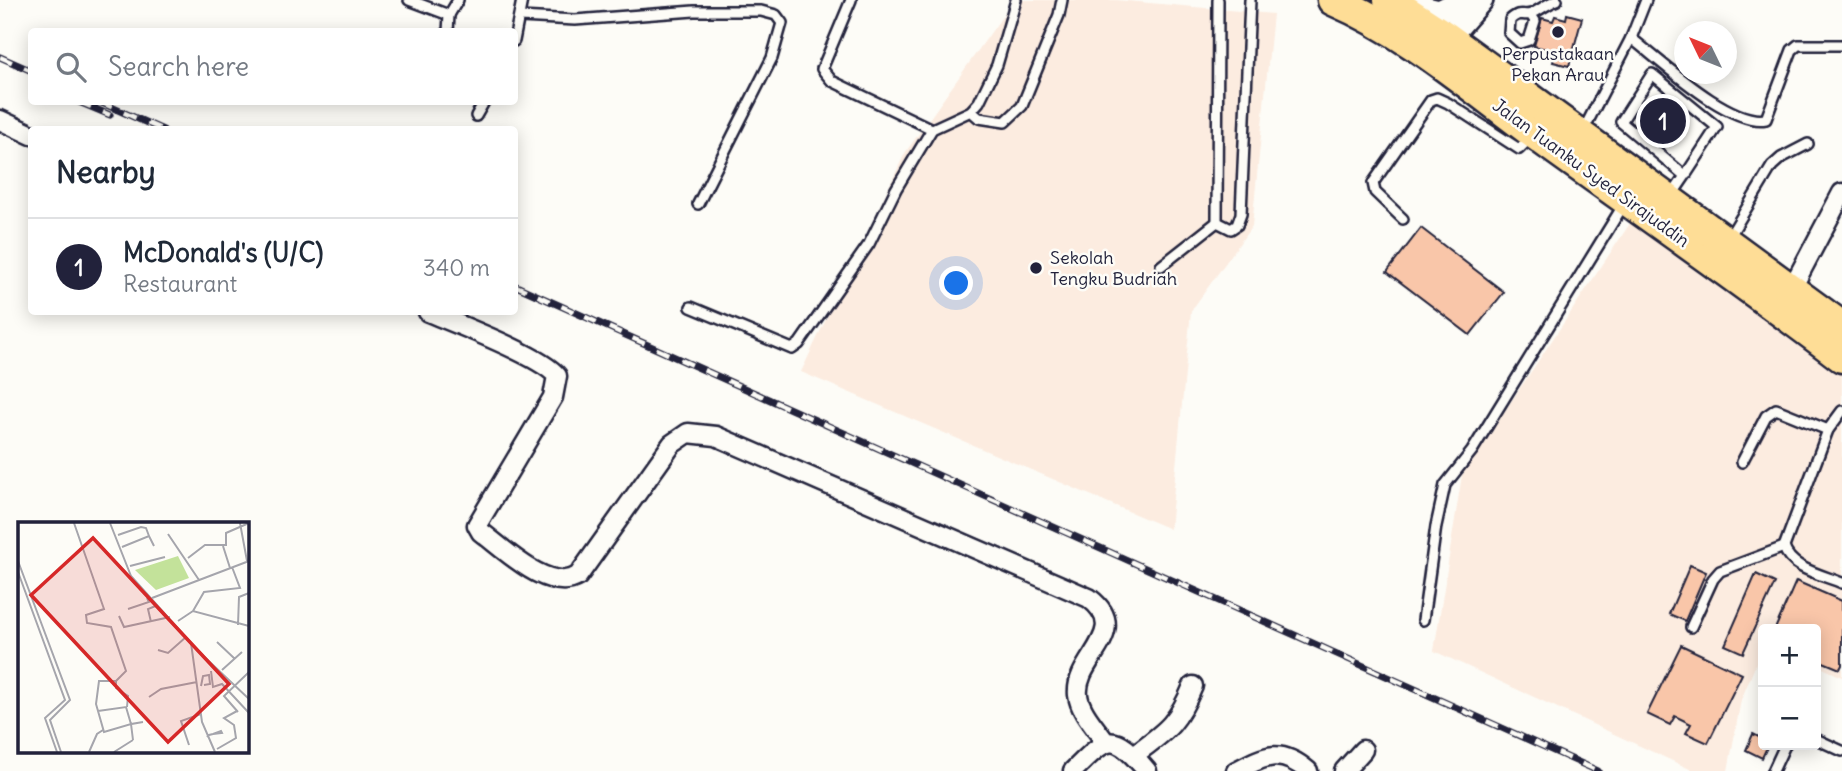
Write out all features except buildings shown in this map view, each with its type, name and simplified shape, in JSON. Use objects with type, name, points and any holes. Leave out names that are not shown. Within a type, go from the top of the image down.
[{"type":"highway","name":"Jalan Tuanku Syed Sirajuddin","points":[[1333,0],[1439,47],[1580,136],[1677,187],[1727,241],[1842,327]]},
{"type":"highway","name":"Jalan Tuanku Syed Sirajuddin","points":[[1390,0],[1534,133],[1714,260],[1842,357]]},
{"type":"street","points":[[1390,0],[1439,12],[1464,0]]},
{"type":"street","points":[[1439,47],[1481,0]]},
{"type":"street","points":[[0,120],[28,133]]},
{"type":"street","points":[[1791,290],[1842,193]]},
{"type":"street","points":[[435,315],[547,366],[556,376],[553,397],[477,525],[481,532],[536,573],[563,581],[578,576],[672,444],[688,433],[716,436],[1089,598],[1101,607],[1106,620],[1106,631],[1085,669],[1078,692],[1087,716],[1106,743]]},
{"type":"street","points":[[1134,755],[1171,726],[1182,712],[1193,687]]},
{"type":"street","points":[[1073,771],[1091,752],[1106,743],[1117,742],[1134,755],[1147,771]]},
{"type":"street","points":[[1344,771],[1363,750]]},
{"type":"street","points":[[1236,771],[1274,754],[1300,764],[1308,771]]},
{"type":"lane","points":[[409,0],[449,15]]},
{"type":"lane","points":[[448,28],[449,15],[458,0]]},
{"type":"lane","points":[[517,28],[522,0]]},
{"type":"lane","points":[[851,0],[822,69],[825,75],[832,81],[932,129]]},
{"type":"lane","points":[[691,307],[792,349],[799,344],[869,244],[896,189],[932,129],[971,111],[979,102],[997,65],[1016,0]]},
{"type":"lane","points":[[971,111],[979,118],[1005,122],[1022,106],[1059,15],[1062,0]]},
{"type":"lane","points":[[1217,222],[1218,0]]},
{"type":"lane","points":[[1217,222],[1231,229],[1237,225],[1241,214],[1250,0]]},
{"type":"lane","points":[[1531,15],[1546,3],[1557,0]]},
{"type":"lane","points":[[1580,136],[1631,38],[1646,0]]},
{"type":"lane","points":[[520,18],[575,20],[694,11],[761,11],[776,15],[782,23],[772,58],[698,204]]},
{"type":"lane","points":[[1631,38],[1723,109],[1742,118],[1757,121],[1766,119],[1792,50],[1798,46],[1842,45]]},
{"type":"lane","points":[[1652,74],[1717,127],[1677,187],[1621,122],[1652,74]]},
{"type":"lane","points":[[1403,219],[1374,192],[1373,183],[1432,100],[1437,98],[1448,103],[1520,149],[1534,133]]},
{"type":"lane","points":[[476,116],[482,105]]},
{"type":"lane","points":[[1727,241],[1772,166],[1781,158],[1808,144]]},
{"type":"lane","points":[[1423,620],[1436,526],[1445,485],[1472,452],[1626,200]]},
{"type":"lane","points":[[1161,266],[1217,222]]},
{"type":"lane","points":[[1742,462],[1766,416],[1776,409],[1828,430]]},
{"type":"lane","points":[[1842,411],[1828,430],[1784,547],[1787,556],[1795,564],[1842,583]]},
{"type":"lane","points":[[1691,627],[1713,579],[1720,571],[1784,547]]},
{"type":"lane","points":[[1821,741],[1842,751]]},
{"type":"lane","points":[[1773,771],[1783,750]]},
{"type":"shaded area","name":"Sekolah Tengku Budriah","points":[[1014,0],[1116,0],[1273,14],[1252,226],[1191,311],[1170,529],[801,372],[905,153]]},
{"type":"shaded area","points":[[1631,222],[1842,365],[1842,677],[1821,667],[1821,624],[1758,624],[1758,659],[1741,700],[1728,771],[1694,771],[1434,651],[1462,475]]},
{"type":"railway","points":[[0,57],[28,69]]},
{"type":"railway","points":[[86,105],[110,115]]},
{"type":"railway","points":[[107,105],[154,126]]},
{"type":"railway","points":[[518,287],[1598,771]]},
{"type":"place","name":"Perpustakaan Pekan Arau","points":[[1558,32]]},
{"type":"place","name":"McDonald's (U/C)","points":[[1663,121]]},
{"type":"place","name":"Sekolah Tengku Budriah","points":[[1036,268]]}]
